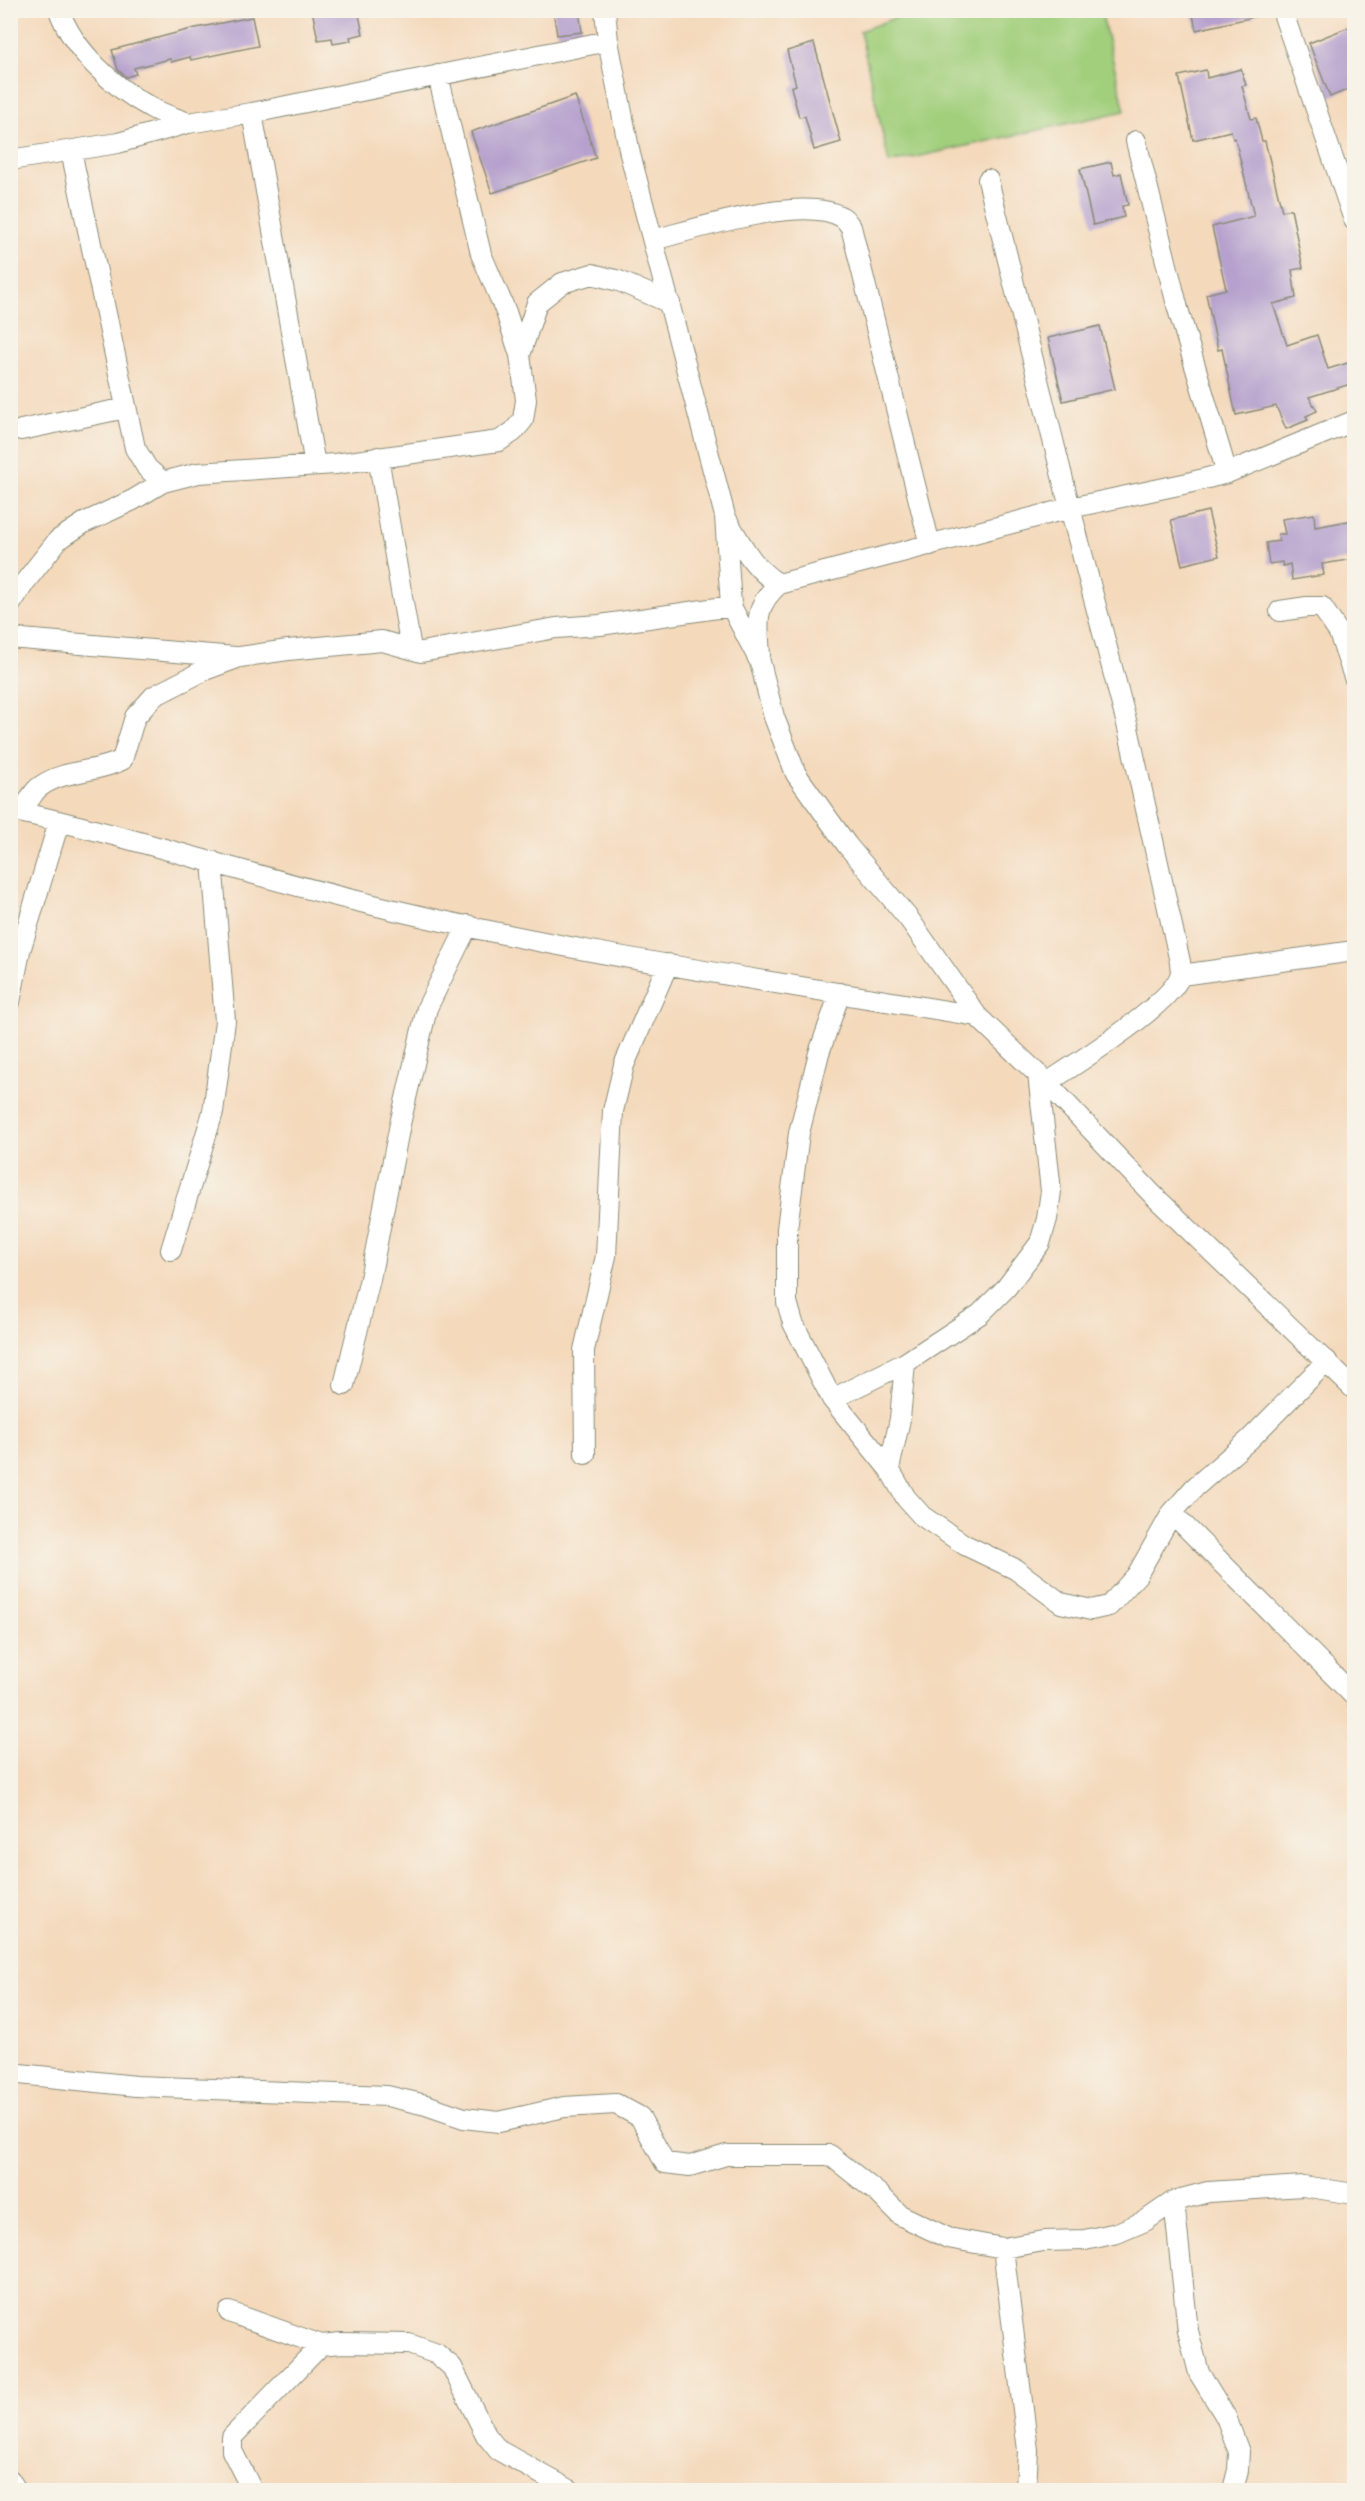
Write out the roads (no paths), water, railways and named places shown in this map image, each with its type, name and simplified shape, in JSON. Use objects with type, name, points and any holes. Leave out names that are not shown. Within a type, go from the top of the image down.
[{"type":"street","points":[[59,10],[63,22],[78,45],[110,78],[150,107],[188,123]]},
{"type":"street","points":[[605,10],[608,40],[630,154],[725,516],[731,606],[760,662]]},
{"type":"street","points":[[1282,10],[1354,220]]},
{"type":"street","points":[[10,160],[140,138],[188,123],[252,113],[608,40]]},
{"type":"street","points":[[10,605],[58,540],[84,523],[133,500],[163,482],[198,473],[334,465],[499,441],[513,432],[523,420],[526,400],[520,355],[506,312],[481,254],[438,75]]},
{"type":"street","points":[[252,113],[315,465]]},
{"type":"street","points":[[1136,141],[1178,309],[1227,473]]},
{"type":"street","points":[[71,151],[135,448],[147,468],[163,482]]},
{"type":"street","points":[[988,180],[1128,728],[1181,975],[1168,993],[1138,1021],[1042,1079]]},
{"type":"street","points":[[653,240],[749,216],[791,210],[801,209],[843,217],[851,228],[930,545]]},
{"type":"street","points":[[520,355],[537,303],[562,283],[592,274],[619,281],[670,303]]},
{"type":"street","points":[[21,430],[126,408]]},
{"type":"street","points":[[1354,421],[1227,473],[1070,508],[779,584],[765,596],[757,615],[760,662],[774,717],[796,774],[847,845],[909,919],[977,1016],[1042,1079],[1153,1195],[1354,1389]]},
{"type":"street","points":[[378,458],[411,649]]},
{"type":"street","points":[[725,516],[750,559],[764,575],[779,584]]},
{"type":"street","points":[[731,606],[600,625],[556,628],[432,651],[421,652],[382,641],[240,657],[206,670],[154,696],[135,717],[122,760],[110,766],[61,776],[39,786],[16,811],[212,861],[357,902],[585,951],[977,1016]]},
{"type":"street","points":[[1280,611],[1322,607],[1340,633],[1354,677]]},
{"type":"street","points":[[10,638],[240,657]]},
{"type":"street","points":[[10,1002],[20,951],[59,822]]},
{"type":"street","points":[[171,1250],[213,1112],[225,1021],[212,861]]},
{"type":"street","points":[[344,1385],[370,1279],[400,1124],[427,1008],[468,926]]},
{"type":"street","points":[[1181,975],[1354,951]]},
{"type":"street","points":[[585,1454],[584,1350],[606,1256],[613,1111],[624,1065],[668,964]]},
{"type":"street","points":[[840,993],[819,1053],[799,1133],[787,1229],[787,1302],[793,1323],[832,1399],[889,1469],[906,1498],[929,1521],[965,1545],[1015,1569],[1060,1603],[1091,1610],[1109,1606],[1137,1575],[1172,1513],[1194,1488],[1249,1440],[1327,1361]]},
{"type":"street","points":[[832,1399],[904,1363],[980,1314],[1006,1288],[1040,1243],[1047,1219],[1051,1191],[1042,1079]]},
{"type":"street","points":[[889,1469],[900,1419],[904,1363]]},
{"type":"street","points":[[1172,1513],[1354,1696]]},
{"type":"street","points":[[10,2073],[136,2086],[387,2096],[426,2105],[464,2118],[499,2122],[564,2107],[616,2104],[640,2117],[665,2163],[690,2166],[726,2154],[830,2155],[879,2194],[900,2215],[948,2238],[1003,2248],[1044,2241],[1085,2240],[1117,2233],[1145,2221],[1174,2201],[1208,2192],[1303,2186],[1354,2194]]},
{"type":"street","points":[[1174,2201],[1188,2331],[1199,2373],[1226,2417],[1239,2452],[1238,2470],[1233,2490]]},
{"type":"street","points":[[1003,2248],[1028,2450],[1026,2490]]},
{"type":"street","points":[[229,2312],[321,2345],[409,2344],[437,2354],[452,2367],[486,2435],[498,2450],[570,2490]]},
{"type":"street","points":[[252,2490],[232,2451],[232,2437],[321,2345]]},
{"type":"street","points":[[10,2480],[16,2490]]}]
